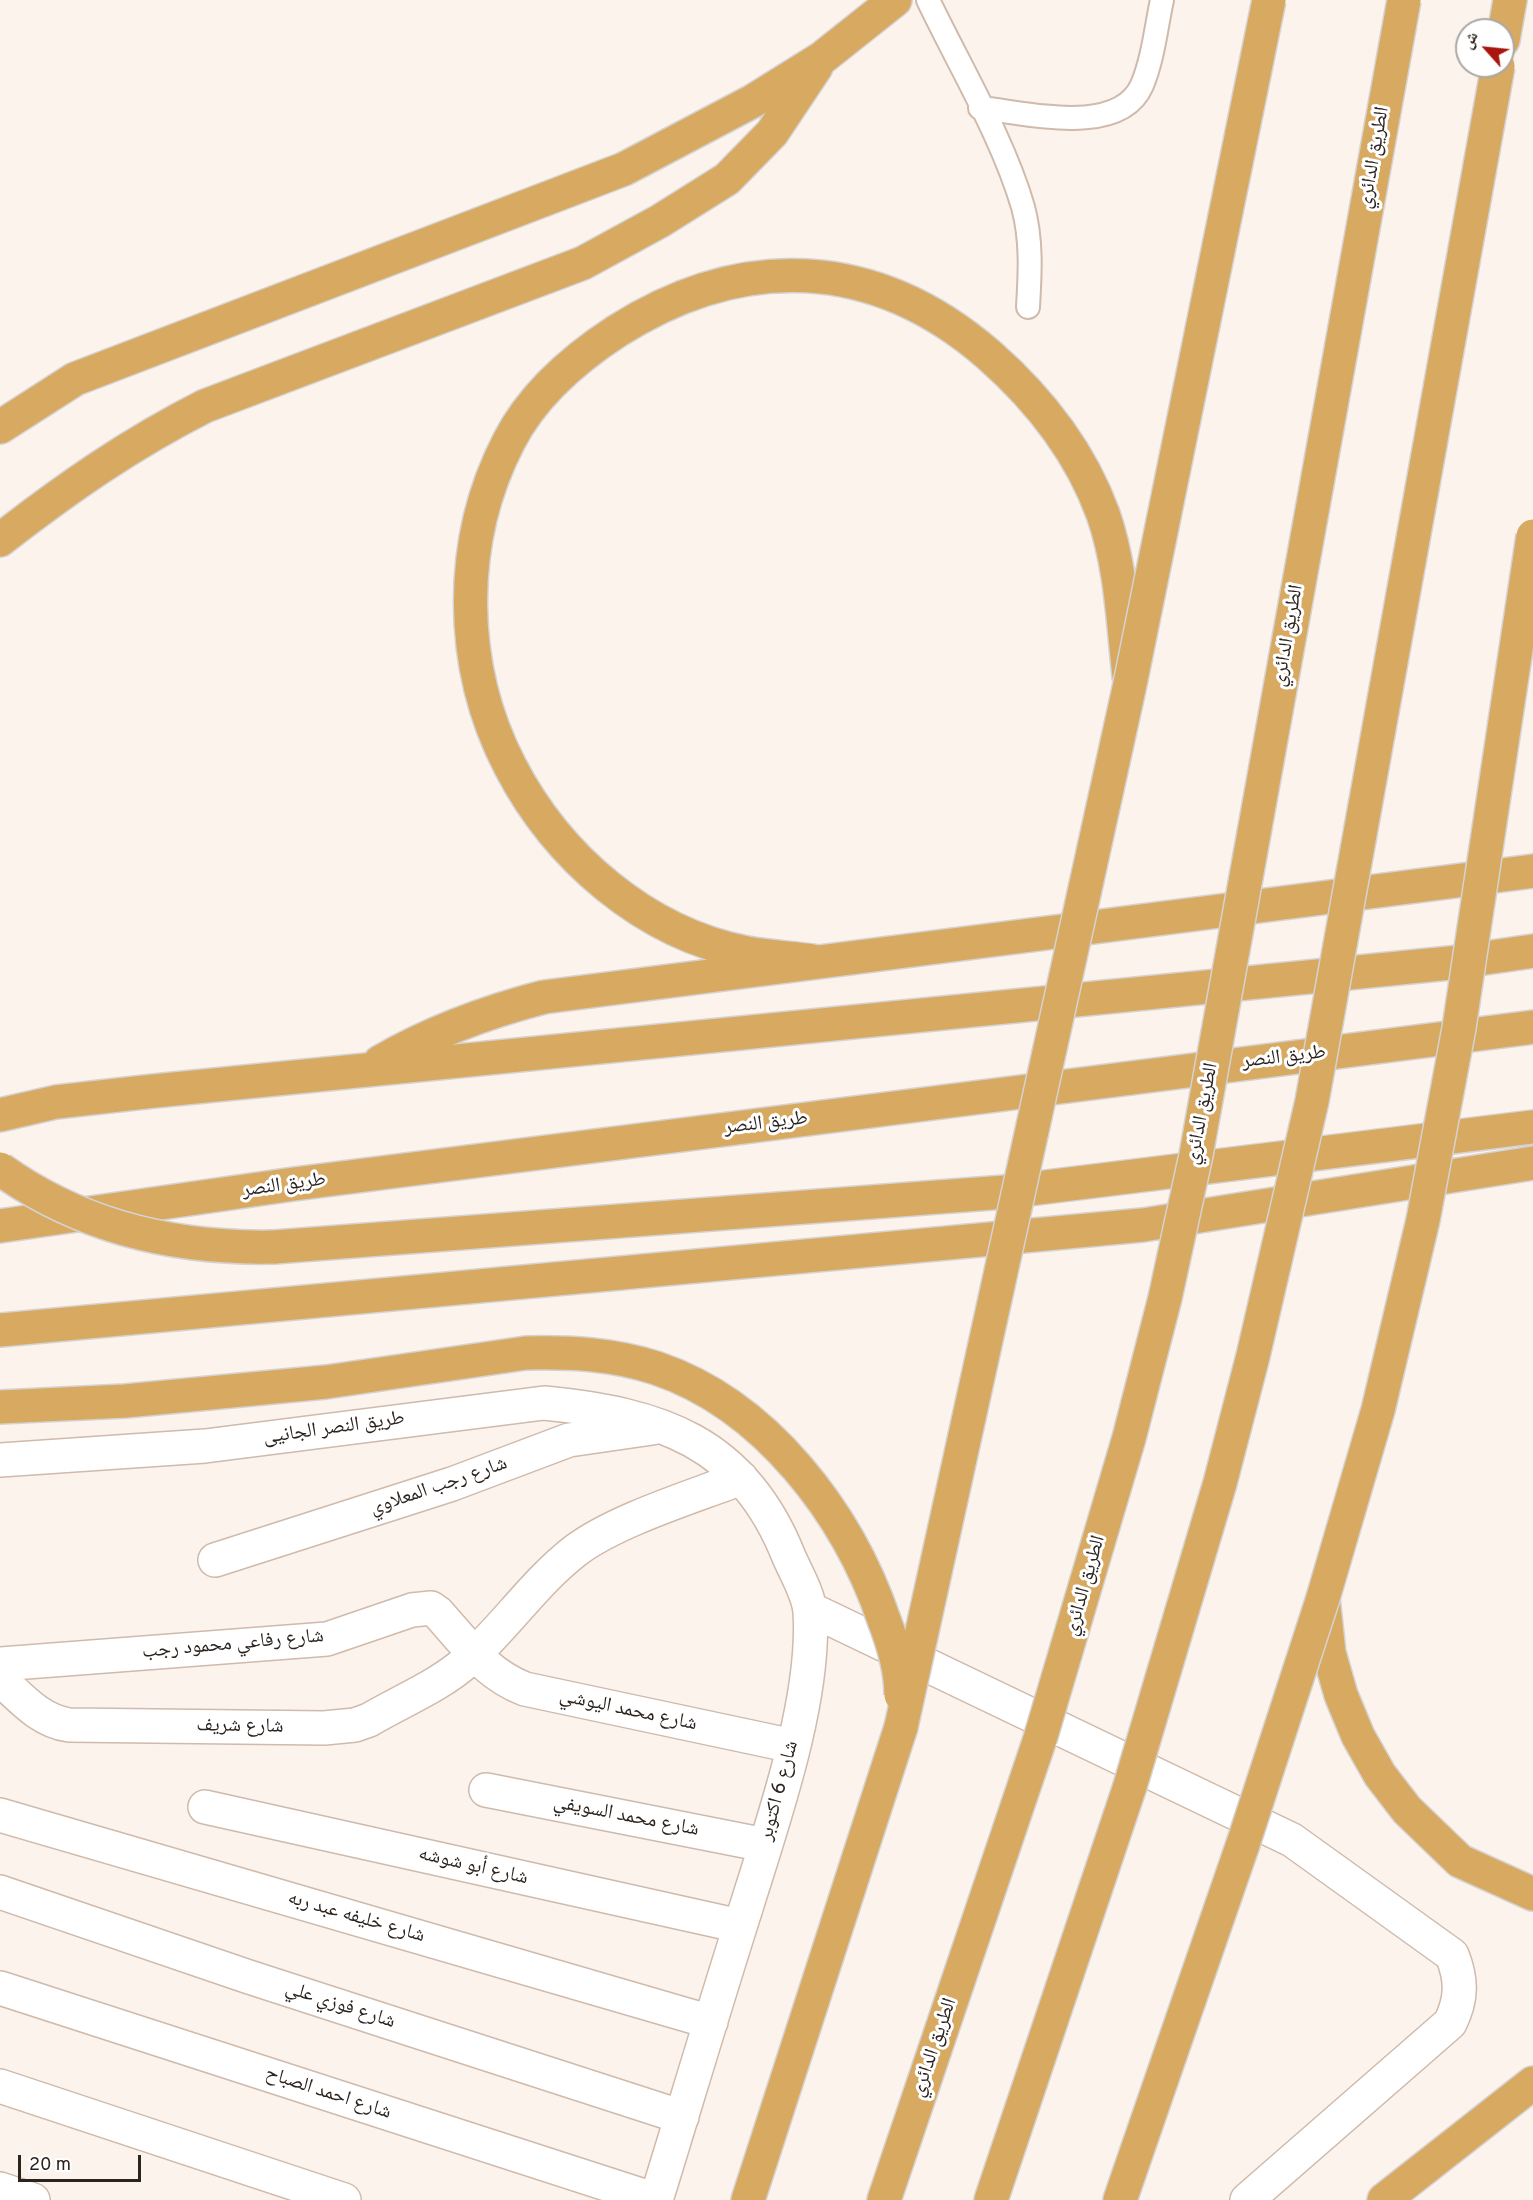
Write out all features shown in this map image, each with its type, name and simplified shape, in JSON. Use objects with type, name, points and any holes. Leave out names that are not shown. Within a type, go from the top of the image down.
[{"type":"highway","points":[[0,427],[75,379],[624,169],[753,101],[822,58],[895,0]]},
{"type":"highway","points":[[748,2200],[901,1727],[1130,684],[1269,0]]},
{"type":"highway","name":"الطريق الدائري","points":[[884,2200],[1040,1739],[1129,1438],[1165,1298],[1193,1166],[1404,0]]},
{"type":"highway","points":[[1507,18],[1510,0]]},
{"type":"highway","points":[[0,540],[91,471],[147,436],[206,406],[573,267],[660,221],[726,179],[742,164],[772,133],[822,58]]},
{"type":"highway","points":[[991,2200],[1130,1786],[1220,1483],[1253,1356],[1312,1101],[1496,78]]},
{"type":"highway","points":[[813,961],[745,952],[690,935],[621,897],[568,852],[526,798],[495,738],[477,672],[470,603],[473,546],[487,490],[510,438],[543,391],[585,352],[634,321],[686,296],[734,281],[784,274],[834,278],[873,287],[928,311],[970,339],[1012,376],[1050,417],[1080,464],[1103,514],[1117,568],[1130,684]]},
{"type":"highway","points":[[1120,2200],[1242,1844],[1323,1598],[1378,1410],[1423,1220],[1459,1028],[1533,536]]},
{"type":"highway","points":[[367,1070],[453,1026],[498,1009],[544,997],[1533,871]]},
{"type":"highway","points":[[0,1115],[56,1102],[1450,963],[1533,951]]},
{"type":"highway","name":"طريق النصر","points":[[0,1226],[294,1184],[1533,1026]]},
{"type":"highway","points":[[0,1169],[50,1200],[129,1232],[177,1242],[225,1248],[274,1248],[1005,1192],[1533,1127]]},
{"type":"highway","points":[[0,1330],[1143,1225],[1533,1163]]},
{"type":"highway","points":[[0,1407],[125,1401],[326,1382],[526,1353],[571,1352],[615,1357],[657,1368],[698,1386],[735,1410],[771,1440],[830,1511],[855,1551],[875,1593],[891,1638],[901,1683],[901,1727]]},
{"type":"highway","points":[[1323,1598],[1329,1653],[1341,1695],[1358,1736],[1380,1775],[1407,1810],[1460,1861],[1533,1894]]},
{"type":"highway","points":[[1384,2200],[1533,2083]]},
{"type":"street","name":"طريق النصر الجانيى","points":[[0,1460],[205,1446],[544,1403],[597,1408],[665,1426]]},
{"type":"street","name":"شارع 6 اكتوبر","points":[[656,2200],[793,1746],[808,1671],[810,1610],[779,1532],[741,1478],[710,1449],[665,1426]]},
{"type":"street","name":"شارع رجب المعلاوي","points":[[215,1560],[452,1484],[569,1440],[665,1426]]},
{"type":"street","points":[[475,1654],[551,1571],[576,1550],[610,1530],[741,1478]]},
{"type":"street","name":"شارع رفاعي محمود رجب","points":[[0,1664],[327,1639],[422,1607],[430,1608],[438,1613],[475,1654]]},
{"type":"street","points":[[810,1610],[1292,1840],[1452,1956],[1461,1986],[1460,1999],[1450,2023],[1247,2200]]},
{"type":"street","name":"شارع شريف","points":[[0,1679],[37,1712],[53,1721],[69,1725],[331,1727],[369,1720],[455,1671],[475,1654]]},
{"type":"street","name":"شارع محمد اليوشي","points":[[475,1654],[489,1671],[506,1682],[525,1689],[793,1746]]},
{"type":"street","name":"شارع محمد السويفي","points":[[486,1790],[765,1845]]},
{"type":"street","name":"شارع أبو شوشه","points":[[205,1807],[740,1926]]},
{"type":"street","name":"شارع خليفه عبد ربه","points":[[0,1815],[711,2022]]},
{"type":"street","name":"شارع فوزي علي","points":[[0,1892],[249,1977],[682,2117]]},
{"type":"street","name":"شارع احمد الصباح","points":[[0,1988],[656,2200]]},
{"type":"street","points":[[0,2086],[344,2200]]},
{"type":"street","points":[[0,2189],[33,2200]]},
{"type":"lane","points":[[928,0],[1005,160],[1023,209],[1031,260],[1028,307]]},
{"type":"lane","points":[[980,108],[1083,119],[1106,116],[1126,105],[1141,88],[1162,0]]}]
